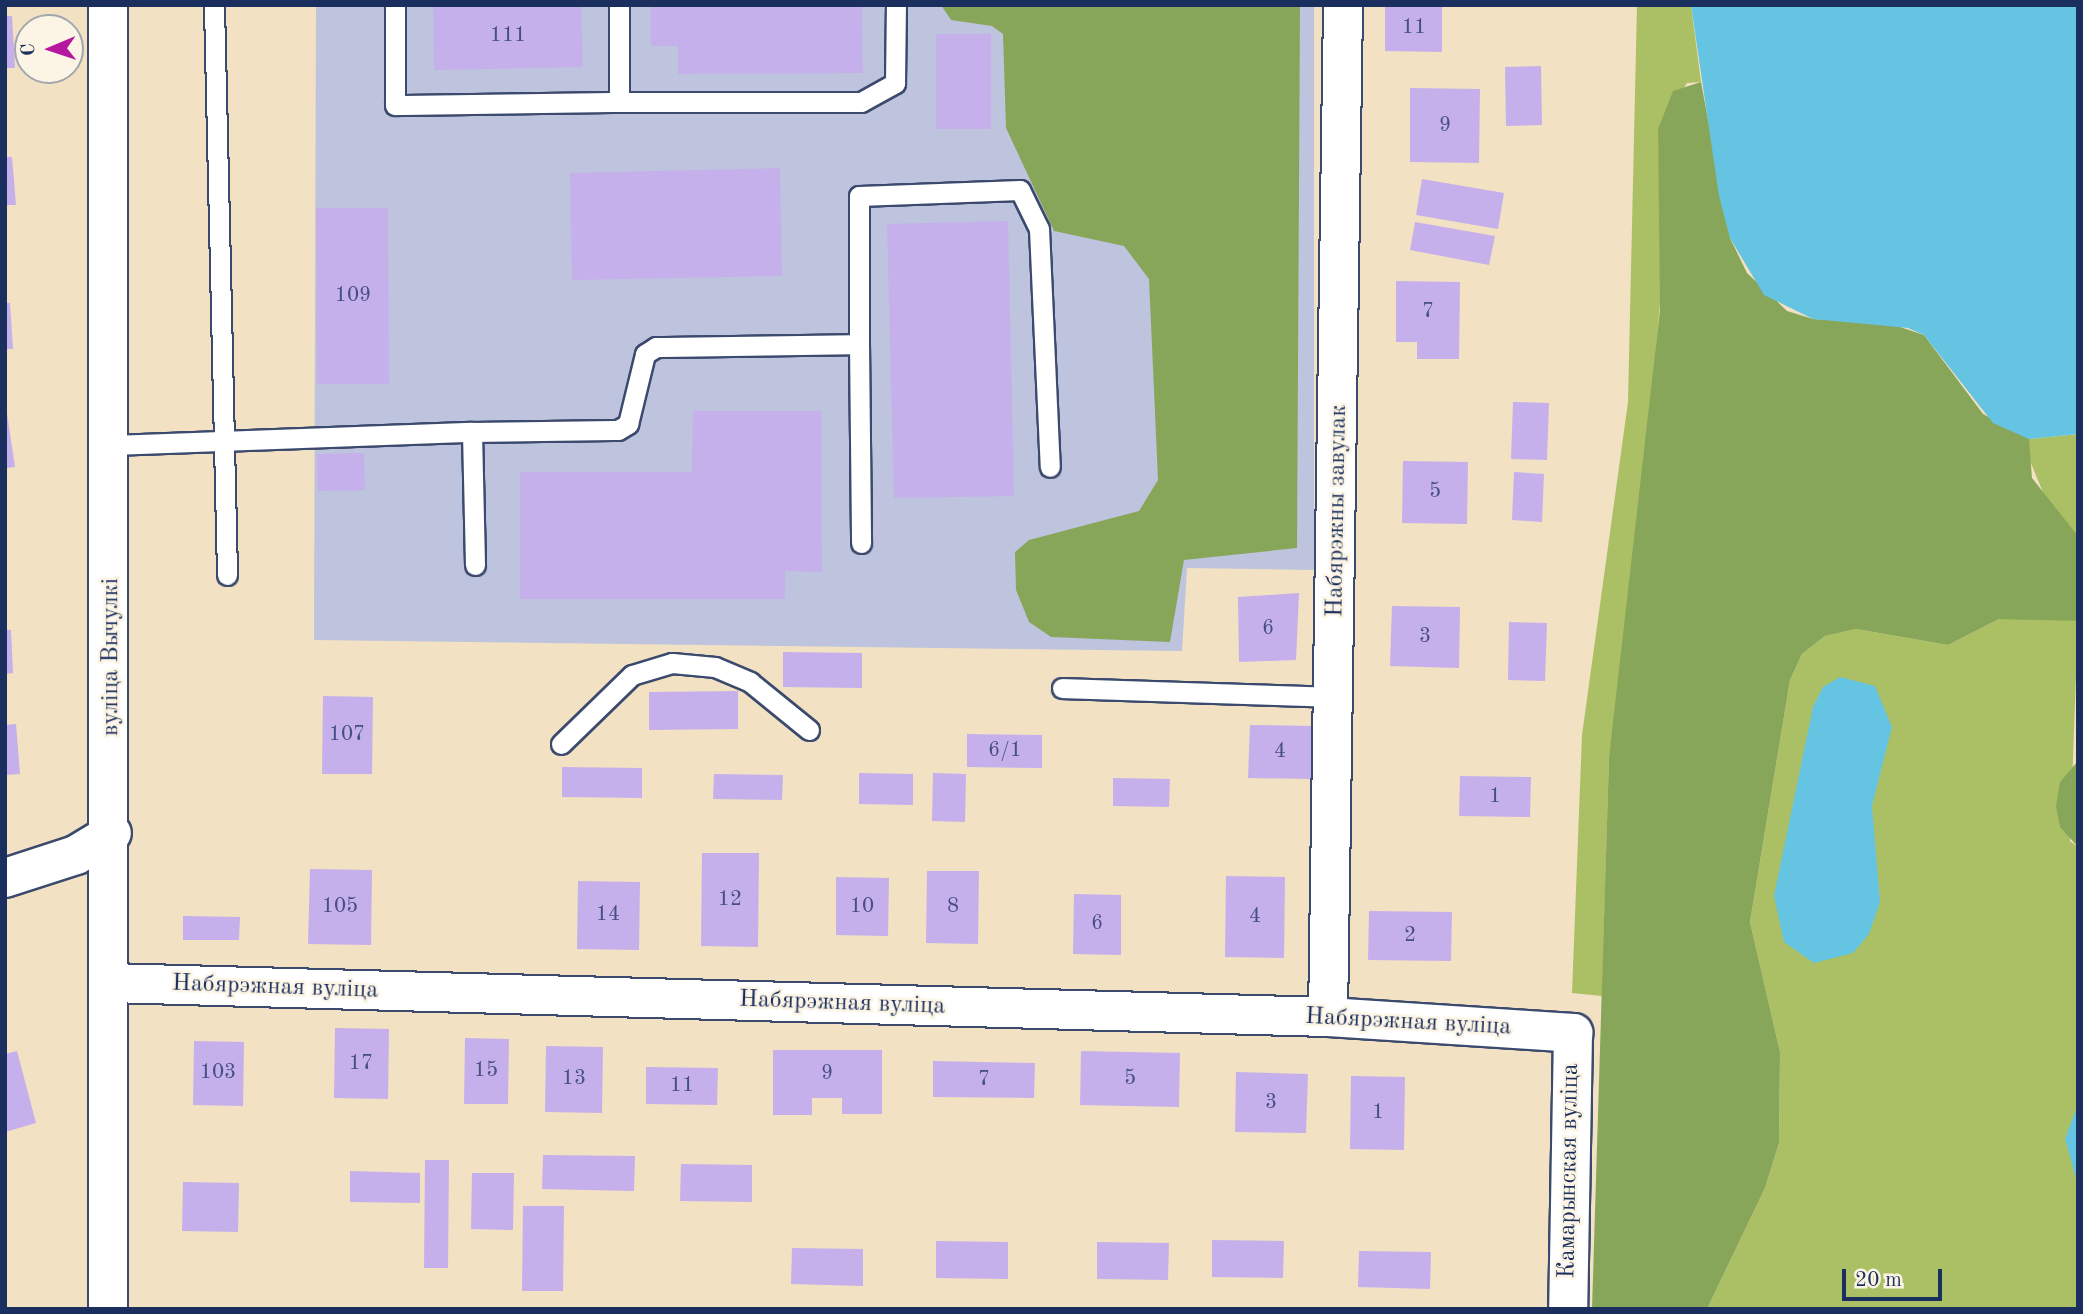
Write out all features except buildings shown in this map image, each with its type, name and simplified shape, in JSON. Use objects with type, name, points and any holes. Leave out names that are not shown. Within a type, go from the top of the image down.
[{"type":"street","name":"вуліца Вычулкі","points":[[108,5],[112,445],[108,1309]]},
{"type":"street","name":"Набярэжны завулак","points":[[1328,1017],[1335,697],[1343,5]]},
{"type":"street","points":[[5,878],[76,855],[112,833]]},
{"type":"street","name":"Набярэжная вуліца","points":[[110,983],[1328,1017],[1573,1033]]},
{"type":"street","name":"Камарынская вуліца","points":[[1568,1309],[1573,1033]]},
{"type":"lane","points":[[214,5],[227,575]]},
{"type":"lane","points":[[395,5],[395,105],[861,102],[895,83],[896,5]]},
{"type":"lane","points":[[618,102],[619,5]]},
{"type":"lane","points":[[861,543],[859,196],[1020,190],[1039,229],[1050,467]]},
{"type":"lane","points":[[112,445],[472,432],[618,430],[628,424],[645,354],[656,348],[859,344]]},
{"type":"lane","points":[[472,432],[475,565]]},
{"type":"lane","points":[[561,744],[632,675],[672,663],[715,667],[750,682],[810,730]]},
{"type":"lane","points":[[1062,688],[1335,697]]},
{"type":"shaded area","points":[[316,5],[1314,5],[1314,570],[1187,568],[1182,651],[314,640]]},
{"type":"green space","points":[[941,5],[1300,5],[1297,548],[1184,560],[1170,642],[1051,637],[1029,622],[1016,590],[1015,552],[1029,540],[1139,511],[1158,480],[1149,279],[1124,246],[1054,231],[1006,128],[1003,34],[992,26],[951,20]]},
{"type":"green space","points":[[1637,5],[1691,5],[1701,82],[1687,83],[1658,129],[1663,271],[1637,556],[1609,757],[1602,996],[1572,993],[1582,735],[1628,402]]},
{"type":"green space","points":[[1701,82],[1730,238],[1747,273],[1787,311],[1813,319],[1891,324],[1924,335],[1983,414],[2029,439],[2032,478],[2078,536],[2078,621],[1999,619],[1948,645],[1856,629],[1825,636],[1802,654],[1790,680],[1750,922],[1780,1052],[1779,1143],[1765,1188],[1707,1309],[1592,1309],[1609,757],[1660,310],[1658,129],[1673,91]]},
{"type":"green space","points":[[2078,434],[2078,536],[2047,502],[2028,456],[2029,439]]},
{"type":"green space","points":[[2030,617],[2078,621],[2070,841],[2078,847],[2078,1309],[1707,1309],[1765,1188],[1779,1143],[1780,1052],[1750,922],[1790,680],[1802,654],[1825,636],[1856,629],[1948,645],[1999,619]]},
{"type":"green space","points":[[2078,761],[2078,847],[2060,827],[2056,806],[2060,782]]},
{"type":"water","points":[[1691,5],[2078,5],[2078,434],[2029,439],[1993,423],[1924,335],[1908,328],[1813,319],[1764,295],[1730,238],[1719,196]]},
{"type":"water","points":[[1840,677],[1875,686],[1892,727],[1872,806],[1880,902],[1869,934],[1853,953],[1814,963],[1784,942],[1774,896],[1813,707],[1823,687]]},
{"type":"water","points":[[2078,1104],[2078,1185],[2065,1139]]}]
